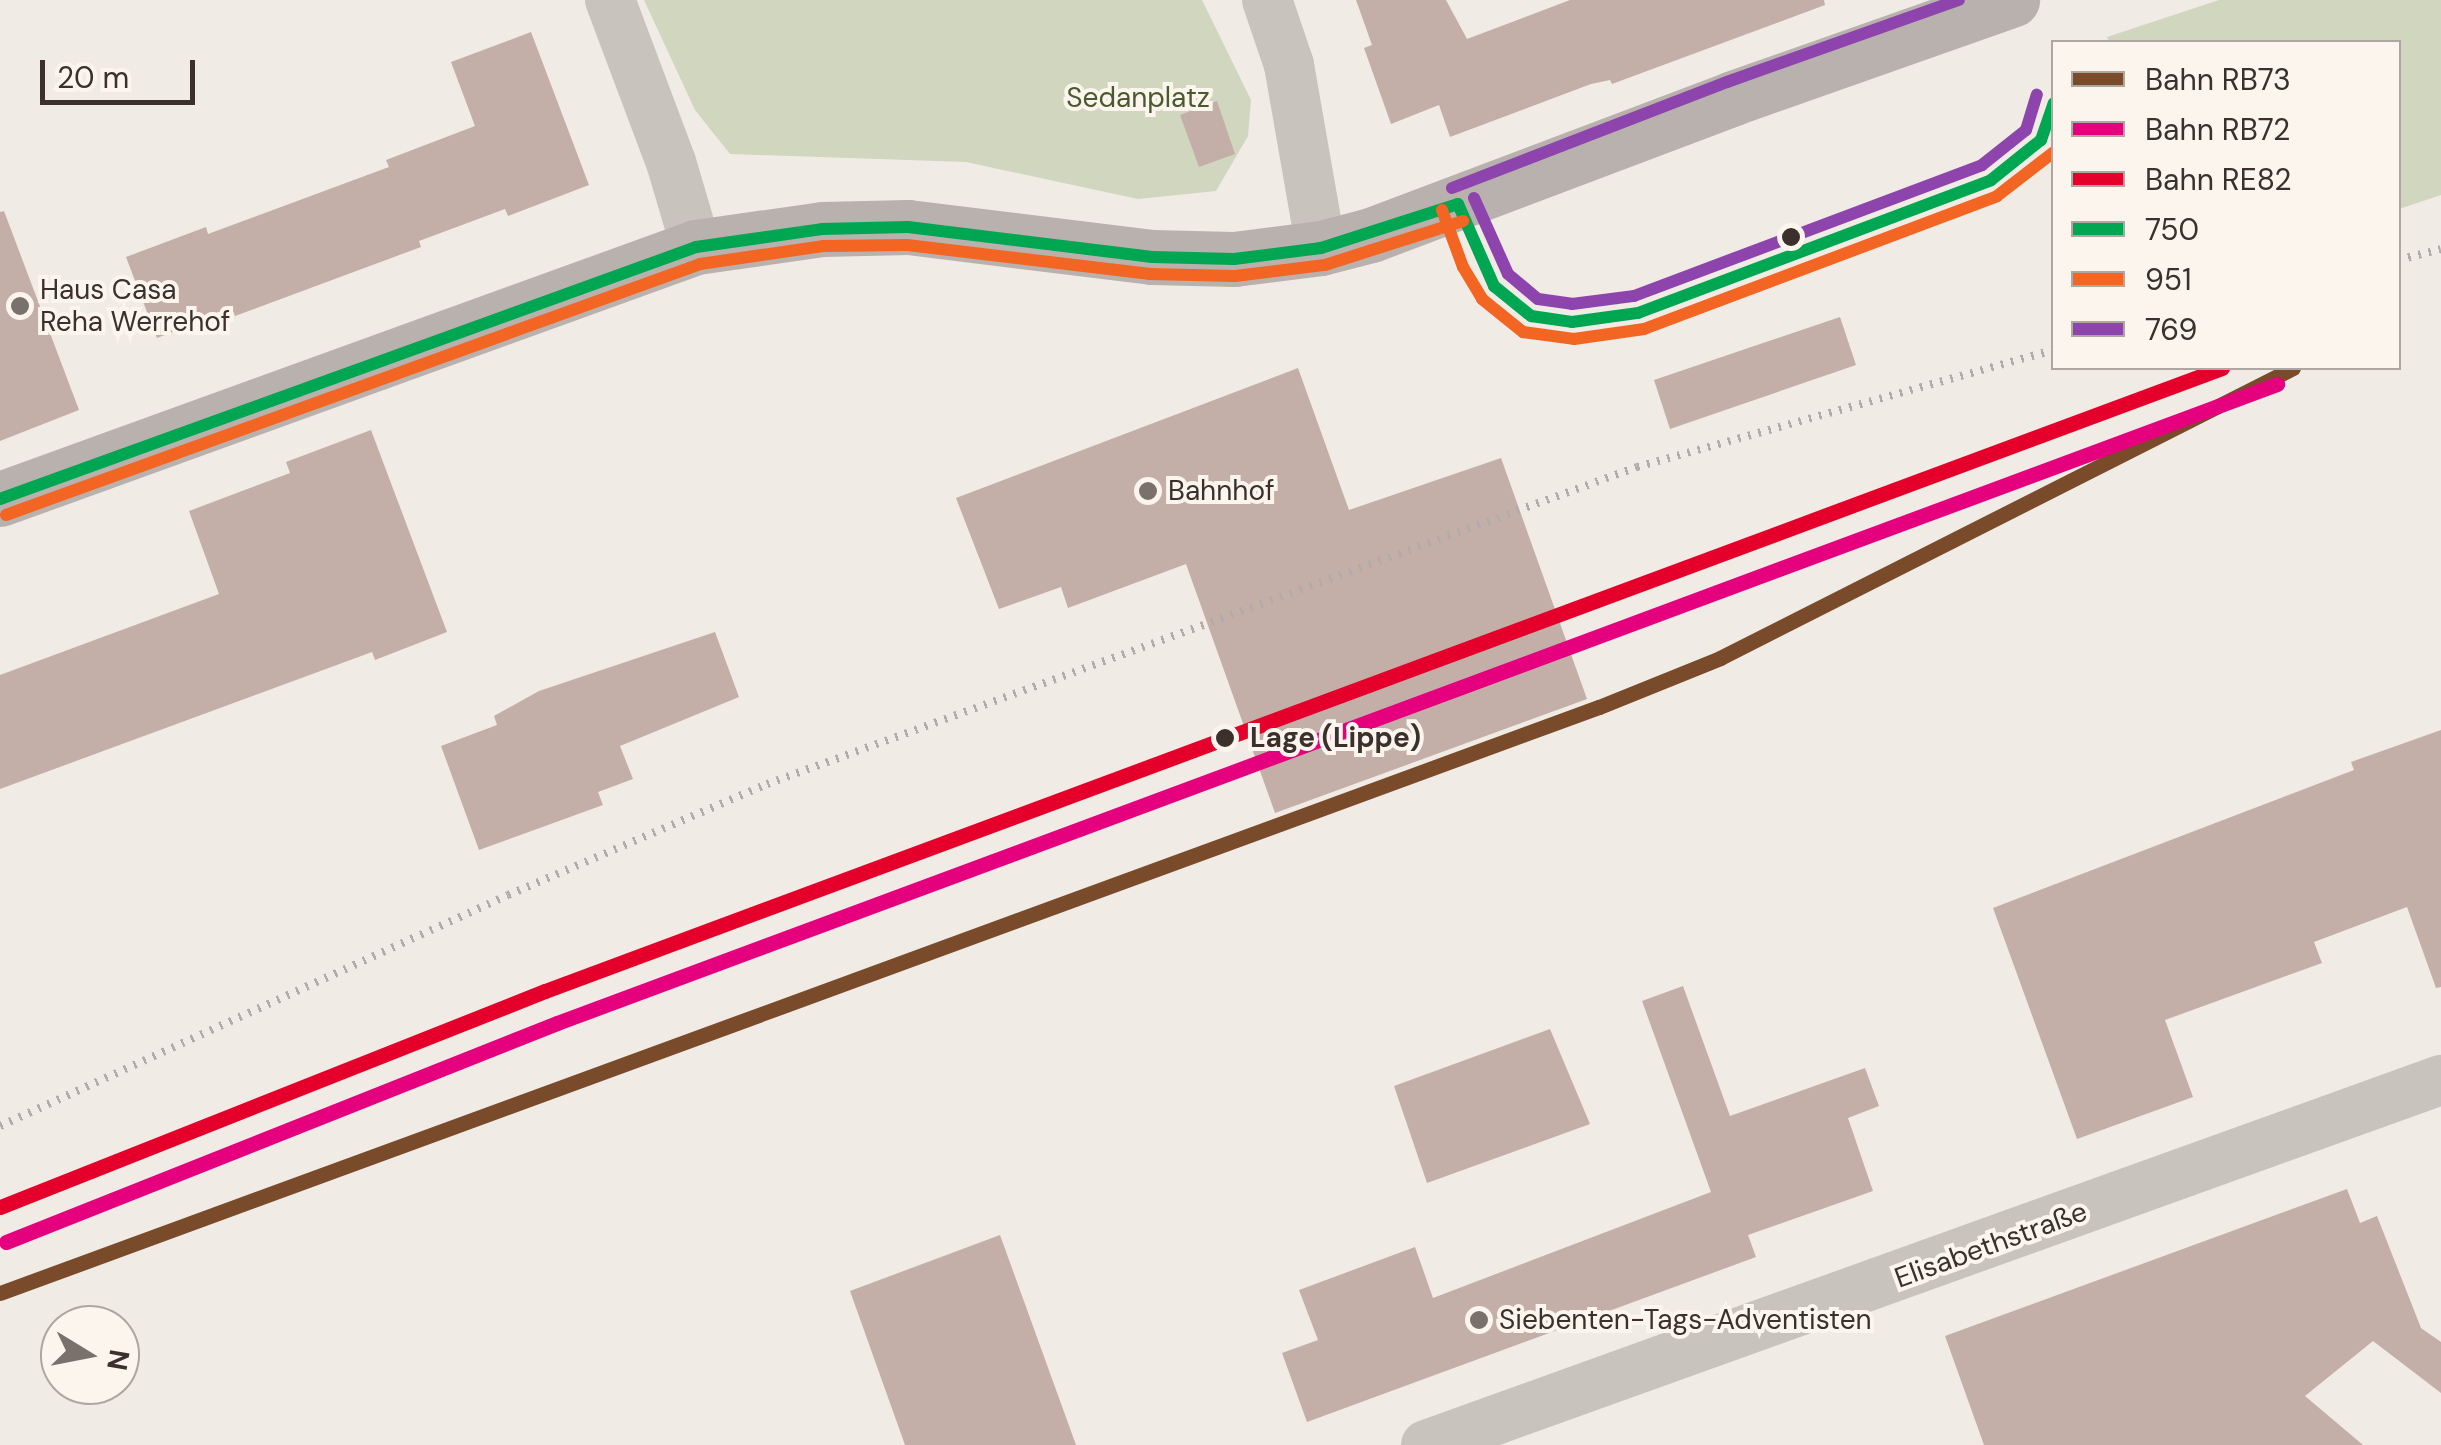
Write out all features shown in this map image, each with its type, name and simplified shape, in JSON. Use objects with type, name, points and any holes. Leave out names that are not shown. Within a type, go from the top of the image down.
[{"type":"main road","points":[[0,499],[696,247],[822,229],[908,228],[1152,257],[1234,259],[1322,248],[1371,236],[1802,73],[2012,0]]},
{"type":"street","points":[[610,0],[671,162],[696,247]]},
{"type":"street","points":[[1267,0],[1289,65],[1322,248]]},
{"type":"street","name":"Elisabethstraße","points":[[1426,1445],[1886,1284],[2441,1080]]},
{"type":"green space","name":"Sedanplatz","points":[[644,0],[1202,0],[1251,100],[1248,136],[1216,191],[1138,199],[966,162],[730,154],[695,110]]},
{"type":"green space","points":[[2219,0],[2441,0],[2441,195],[2401,208],[2401,40],[2107,37]]},
{"type":"building","points":[[1356,0],[1446,0],[1467,39],[1570,0],[1824,0],[1825,5],[1612,84],[1610,80],[1591,84],[1450,137],[1439,105],[1391,124],[1364,48],[1372,45]]},
{"type":"building","points":[[531,32],[589,185],[508,216],[505,209],[419,241],[421,247],[235,316],[232,309],[157,338],[126,257],[206,227],[208,234],[389,167],[386,160],[475,126],[451,62]]},
{"type":"building","points":[[1217,101],[1235,154],[1199,167],[1180,115]]},
{"type":"building","name":"Haus Casa Reha Werrehof","points":[[4,211],[79,410],[0,441],[0,212]]},
{"type":"building","points":[[1840,317],[1856,365],[1670,429],[1654,380]]},
{"type":"building","points":[[1298,368],[1349,510],[1501,458],[1587,699],[1275,813],[1186,564],[1068,608],[1061,587],[999,609],[956,498]]},
{"type":"building","points":[[371,430],[447,632],[375,660],[372,652],[0,789],[0,675],[219,594],[189,511],[290,473],[286,462]]},
{"type":"building","points":[[715,632],[739,697],[620,746],[633,779],[598,792],[603,805],[479,850],[441,746],[497,725],[494,716],[539,691]]},
{"type":"building","points":[[2441,730],[2441,987],[2436,988],[2407,907],[2314,942],[2322,963],[2165,1020],[2193,1097],[2077,1139],[1993,908],[2354,770],[2351,762]]},
{"type":"building","points":[[1683,986],[1730,1116],[1865,1068],[1879,1106],[1848,1118],[1873,1191],[1748,1235],[1756,1257],[1307,1422],[1282,1353],[1318,1340],[1299,1290],[1415,1247],[1433,1298],[1711,1192],[1642,1001]]},
{"type":"building","points":[[1550,1029],[1590,1124],[1427,1183],[1394,1086]]},
{"type":"building","points":[[2347,1189],[2360,1223],[2377,1216],[2421,1328],[2441,1342],[2441,1393],[2373,1341],[2305,1396],[2363,1445],[1984,1445],[1945,1336]]},
{"type":"building","points":[[1000,1235],[1076,1445],[905,1445],[850,1291]]},
{"type":"railway","points":[[2401,259],[2441,249]]},
{"type":"railway","points":[[0,1126],[508,895],[767,784],[1637,467],[2051,351]]},
{"type":"rail line","name":"RE82","points":[[0,1207],[545,991],[2217,370]]},
{"type":"rail line","name":"RB73","points":[[0,1293],[1599,707],[1720,658],[2289,370]]},
{"type":"rail line","name":"RB72","points":[[6,1242],[557,1023],[2277,384]]},
{"type":"transit line","name":"769","points":[[1452,188],[1727,82],[1959,0]]},
{"type":"transit line","name":"769","points":[[1474,198],[1508,274],[1538,299],[1572,304],[1634,296],[1982,165],[2026,130],[2037,95]]},
{"type":"transit line","name":"750","points":[[1458,204],[1494,286],[1531,316],[1572,322],[1638,313],[1991,180],[2041,140],[2051,112]]},
{"type":"transit line","name":"951","points":[[1442,210],[1463,267],[1482,299],[1523,332],[1574,339],[1644,329],[1997,196],[2051,154]]},
{"type":"transit line","name":"750","points":[[0,499],[696,247],[822,229],[908,227],[1152,257],[1234,259],[1321,248],[1458,204]]},
{"type":"transit line","name":"951","points":[[6,515],[700,264],[823,246],[907,245],[1150,274],[1235,276],[1325,265],[1463,221]]},
{"type":"place","name":"Haus Casa Reha Werrehof","points":[[20,306]]},
{"type":"place","name":"Bahnhof","points":[[1148,491]]},
{"type":"place","name":"Lage (Lippe)","points":[[1225,738]]},
{"type":"place","name":"Siebenten-Tags-Adventisten","points":[[1479,1320]]}]
